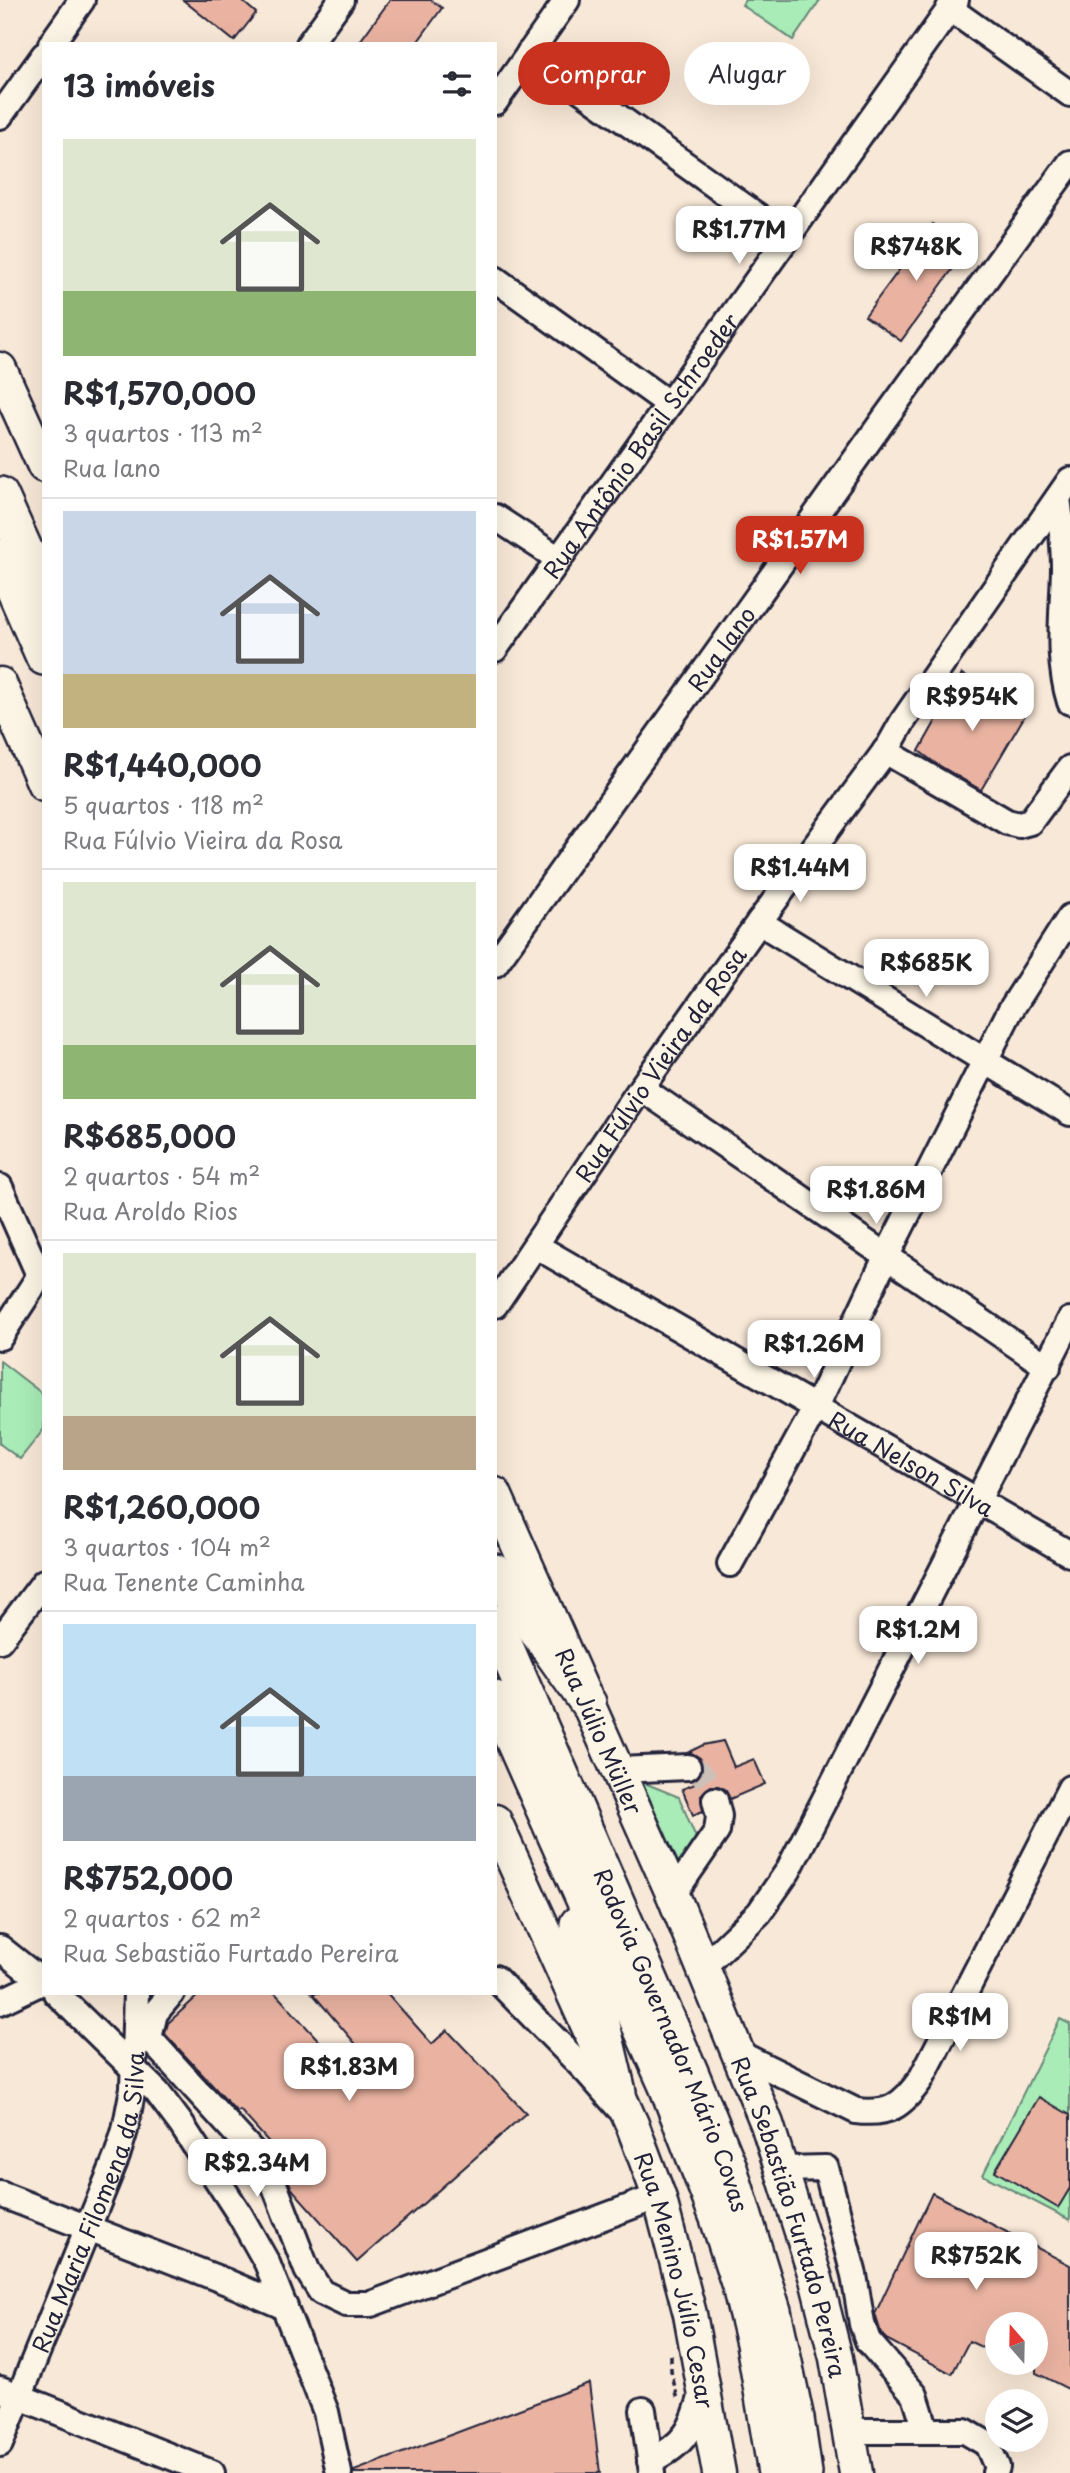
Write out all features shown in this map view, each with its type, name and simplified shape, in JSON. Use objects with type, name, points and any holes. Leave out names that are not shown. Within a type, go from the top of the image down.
[{"type":"highway","points":[[0,495],[35,604],[42,645]]},
{"type":"highway","points":[[0,557],[35,604]]},
{"type":"highway","points":[[0,581],[35,604]]},
{"type":"highway","points":[[497,1575],[589,1703]]},
{"type":"highway","name":"Rodovia Governador Mário Covas","points":[[497,1628],[728,2165],[773,2311],[796,2419],[804,2473]]},
{"type":"highway","name":"Rodovia Governador Mário Covas","points":[[497,1703],[667,2086],[718,2218],[740,2286],[754,2343],[776,2473]]},
{"type":"highway","points":[[558,1839],[618,2092]]},
{"type":"main road","points":[[0,369],[37,426],[42,455]]},
{"type":"main road","points":[[0,684],[42,779]]},
{"type":"main road","name":"Rua Júlio Müller","points":[[497,1498],[619,1770],[703,1967]]},
{"type":"main road","name":"Rua Menino Júlio Cesar","points":[[497,1825],[632,2124],[659,2196],[690,2314],[691,2397],[719,2473]]},
{"type":"main road","name":"Rua Sebastião Furtado Pereira","points":[[703,1967],[783,2169],[836,2358],[856,2473]]},
{"type":"street","points":[[52,42],[82,0]]},
{"type":"street","points":[[310,42],[341,0]]},
{"type":"street","points":[[537,42],[567,0]]},
{"type":"street","points":[[953,4],[1070,94]]},
{"type":"street","name":"Rua Antônio Basil Schroeder","points":[[497,646],[953,4]]},
{"type":"street","points":[[0,116],[42,58]]},
{"type":"street","points":[[497,99],[518,69]]},
{"type":"street","points":[[602,105],[788,237]]},
{"type":"street","name":"Rua Iano","points":[[497,961],[1070,163]]},
{"type":"street","points":[[497,280],[669,404]]},
{"type":"street","points":[[1064,489],[1066,587],[1060,645],[1062,671],[1070,702]]},
{"type":"street","name":"Rua Fúlvio Vieira da Rosa","points":[[497,1302],[641,1088],[885,751],[1064,489]]},
{"type":"street","points":[[497,518],[559,559]]},
{"type":"street","points":[[885,751],[1007,822],[1019,825],[1030,822],[1070,768]]},
{"type":"street","points":[[730,1564],[816,1407],[886,1257],[1016,1000],[1070,917]]},
{"type":"street","points":[[759,922],[1070,1112]]},
{"type":"street","points":[[641,1088],[1048,1367]]},
{"type":"street","points":[[0,1186],[42,1272],[0,1337]]},
{"type":"street","name":"Rua Nelson Silva","points":[[536,1246],[1070,1554]]},
{"type":"street","points":[[703,1967],[759,1913],[789,1871],[1070,1320]]},
{"type":"street","points":[[0,1640],[42,1585]]},
{"type":"street","points":[[619,1770],[688,1767]]},
{"type":"street","points":[[738,2053],[856,2111],[876,2113],[893,2108],[908,2097],[921,2079],[1070,1788]]},
{"type":"street","points":[[673,1895],[717,1831],[719,1816],[715,1800]]},
{"type":"street","points":[[0,1948],[42,1982]]},
{"type":"street","points":[[497,1981],[588,2073],[632,2124]]},
{"type":"street","points":[[0,2002],[6,1997],[42,1986]]},
{"type":"street","points":[[56,1995],[157,2092],[181,2123],[233,2204],[267,2263],[326,2412],[339,2473]]},
{"type":"street","name":"Rua Maria Filomena da Silva","points":[[0,2444],[10,2393],[88,2229],[125,2130],[133,2088],[136,1995]]},
{"type":"street","points":[[170,1995],[156,2012],[149,2038],[254,2153],[274,2184],[307,2270],[321,2292],[346,2304],[371,2304],[659,2196]]},
{"type":"street","points":[[783,2169],[826,2168],[868,2341],[915,2395],[926,2430]]},
{"type":"street","points":[[0,2194],[228,2282],[285,2308]]},
{"type":"street","points":[[10,2393],[212,2473]]},
{"type":"street","points":[[651,2467],[679,2445],[689,2432],[691,2397]]},
{"type":"street","points":[[643,2410],[651,2467]]},
{"type":"street","points":[[850,2431],[965,2431],[986,2444],[997,2467],[996,2473]]},
{"type":"path","points":[[670,2348],[671,2371],[691,2397]]},
{"type":"green space","points":[[745,0],[820,0],[793,40],[742,5]]},
{"type":"green space","points":[[0,1361],[42,1393],[42,1432],[20,1459],[0,1444]]},
{"type":"green space","points":[[642,1782],[679,1797],[700,1847],[682,1871]]},
{"type":"green space","points":[[1060,2019],[1070,2024],[1070,2220],[983,2175]]},
{"type":"building","points":[[183,0],[241,0],[256,13],[234,41]]},
{"type":"building","points":[[390,0],[431,0],[442,8],[417,42],[359,42]]},
{"type":"building","points":[[933,224],[967,249],[901,341],[865,316]]},
{"type":"building","points":[[962,674],[993,695],[1027,712],[981,790],[919,751]]},
{"type":"building","points":[[723,1741],[734,1767],[754,1759],[765,1784],[730,1799],[725,1789],[711,1786],[701,1795],[703,1811],[693,1815],[682,1789],[695,1784],[693,1781],[701,1774],[703,1766],[700,1758],[689,1752],[703,1745]]},
{"type":"building","points":[[199,1995],[277,1995],[348,2072],[366,2056],[314,1995],[389,1995],[432,2044],[447,2030],[526,2113],[357,2262],[292,2189],[286,2175],[293,2169],[240,2110],[237,2112],[165,2034],[168,2023]]},
{"type":"building","points":[[1039,2097],[1070,2115],[1070,2188],[1058,2208],[995,2171]]},
{"type":"building","points":[[932,2193],[1070,2265],[1070,2390],[1040,2375],[1048,2375],[1048,2312],[985,2312],[985,2349],[969,2341],[952,2374],[886,2339],[881,2333],[875,2314]]},
{"type":"building","points":[[589,2383],[600,2473],[353,2473],[354,2471]]},
{"type":"tunnel","points":[[688,1767],[702,1775],[715,1800]]}]
